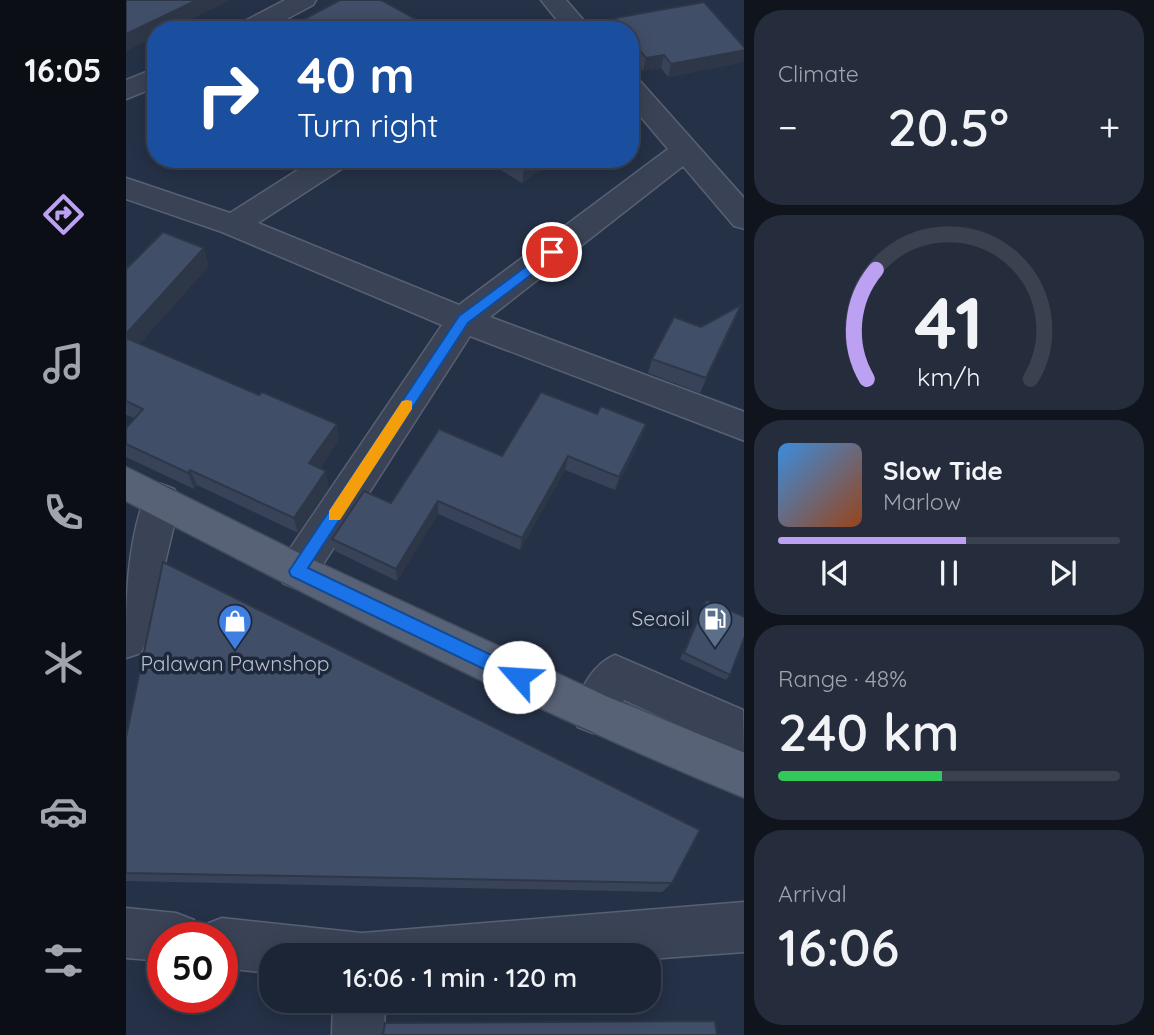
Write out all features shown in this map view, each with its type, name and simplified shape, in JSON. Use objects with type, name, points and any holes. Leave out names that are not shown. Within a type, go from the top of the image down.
[{"type":"main road","points":[[143,491],[297,571],[593,712],[744,776]]},
{"type":"street","points":[[263,21],[304,0]]},
{"type":"street","points":[[126,91],[147,80]]},
{"type":"street","points":[[639,97],[744,219]]},
{"type":"street","points":[[297,571],[463,320],[685,150]]},
{"type":"street","points":[[233,225],[322,168]]},
{"type":"street","points":[[126,188],[233,225],[463,320],[744,427]]},
{"type":"street","points":[[126,639],[143,491]]},
{"type":"street","points":[[593,712],[615,675],[727,725],[744,769]]},
{"type":"street","points":[[536,943],[744,927]]},
{"type":"street","points":[[126,933],[147,935]]},
{"type":"street","points":[[238,945],[259,947]]},
{"type":"street","points":[[358,1035],[359,1013]]},
{"type":"building","points":[[126,0],[197,0],[153,21],[147,21],[147,24],[126,34]]},
{"type":"building","points":[[340,0],[381,0],[419,21],[300,21]]},
{"type":"building","points":[[704,2],[744,47],[744,50],[671,64],[664,55],[646,58],[639,49],[639,21],[617,21],[615,18]]},
{"type":"building","points":[[163,232],[204,248],[126,334],[126,269]]},
{"type":"building","points":[[741,305],[706,378],[652,359],[674,317],[701,327]]},
{"type":"building","points":[[126,338],[259,395],[262,392],[337,424],[309,463],[326,471],[294,518],[126,444],[126,428],[143,409],[126,401]]},
{"type":"building","points":[[541,392],[597,414],[601,406],[646,424],[619,477],[568,456],[522,538],[438,501],[396,569],[332,539],[364,491],[391,503],[439,429],[502,456]]},
{"type":"building","points":[[163,562],[700,830],[672,883],[126,873],[126,737]]},
{"type":"building","points":[[706,600],[744,617],[744,639],[730,675],[684,653]]},
{"type":"building","points":[[715,1021],[717,1035],[383,1035],[385,1023]]},
{"type":"slow traffic","points":[[334,515],[407,405]]},
{"type":"place","name":"Seaoil","points":[[715,649]]},
{"type":"place","name":"Palawan Pawnshop","points":[[235,651]]},
{"type":"route","points":[[519,677],[297,571],[463,320],[552,252]]}]
